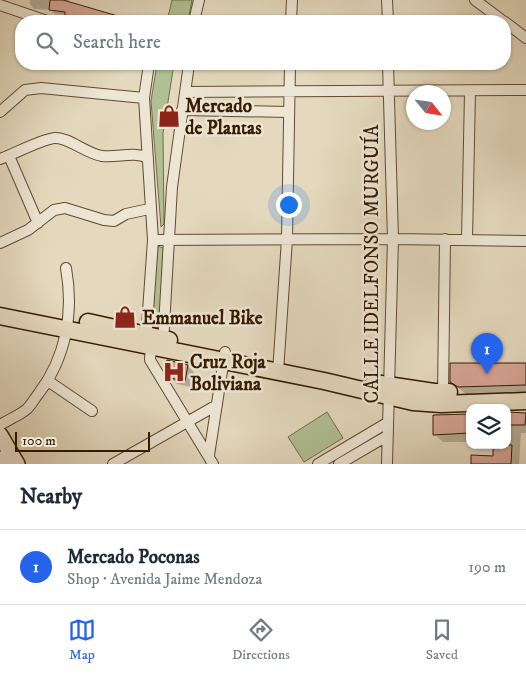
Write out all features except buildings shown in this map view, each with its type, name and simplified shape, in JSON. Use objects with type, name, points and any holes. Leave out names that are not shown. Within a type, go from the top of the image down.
[{"type":"main road","points":[[0,305],[67,324],[389,391],[526,392]]},
{"type":"main road","points":[[0,316],[67,324]]},
{"type":"main road","points":[[389,391],[413,402],[441,404],[526,401]]},
{"type":"main road","points":[[0,435],[17,464]]},
{"type":"main road","points":[[0,460],[3,464]]},
{"type":"street","points":[[195,15],[199,0]]},
{"type":"street","points":[[291,15],[292,0]]},
{"type":"street","points":[[387,0],[388,15]]},
{"type":"street","points":[[475,0],[495,15]]},
{"type":"street","points":[[0,5],[29,15]]},
{"type":"street","points":[[511,27],[526,38]]},
{"type":"street","points":[[148,70],[144,98],[152,240],[154,343]]},
{"type":"street","points":[[187,70],[172,187],[170,240],[150,360],[186,422],[211,460]]},
{"type":"street","points":[[279,368],[287,239],[290,70]]},
{"type":"street","name":"CALLE IDELFONSO MURGUÍA","points":[[387,464],[393,238],[388,70]]},
{"type":"street","points":[[0,112],[25,90],[42,88],[144,98]]},
{"type":"street","points":[[185,92],[470,92],[526,90]]},
{"type":"street","points":[[467,239],[470,92]]},
{"type":"street","points":[[182,110],[288,112]]},
{"type":"street","points":[[38,224],[4,157],[56,138],[103,156],[138,153],[148,158]]},
{"type":"street","points":[[0,243],[38,224],[54,210],[65,208],[104,220],[114,221],[126,214],[150,209]]},
{"type":"street","points":[[152,240],[393,238],[526,241]]},
{"type":"street","points":[[443,392],[445,239]]},
{"type":"street","points":[[0,425],[27,409],[48,381],[60,359],[67,324],[69,298],[66,268]]},
{"type":"street","points":[[211,460],[224,357]]},
{"type":"street","points":[[48,381],[92,411]]},
{"type":"street","points":[[113,464],[217,405]]},
{"type":"street","points":[[318,464],[387,423]]},
{"type":"street","points":[[339,464],[387,436]]},
{"type":"green space","points":[[172,0],[192,0],[189,15],[168,15]]},
{"type":"green space","points":[[156,70],[173,70],[163,133],[164,224],[161,227],[151,101]]},
{"type":"green space","points":[[158,246],[165,249],[160,325],[157,328],[150,324],[155,249]]},
{"type":"green space","points":[[327,412],[343,438],[304,462],[288,437]]},
{"type":"place","name":"Mercado de Plantas","points":[[169,116]]},
{"type":"place","name":"Emmanuel Bike","points":[[125,317]]},
{"type":"place","name":"Cruz Roja Boliviana","points":[[174,372]]},
{"type":"place","name":"Mercado Poconas","points":[[487,374]]}]
